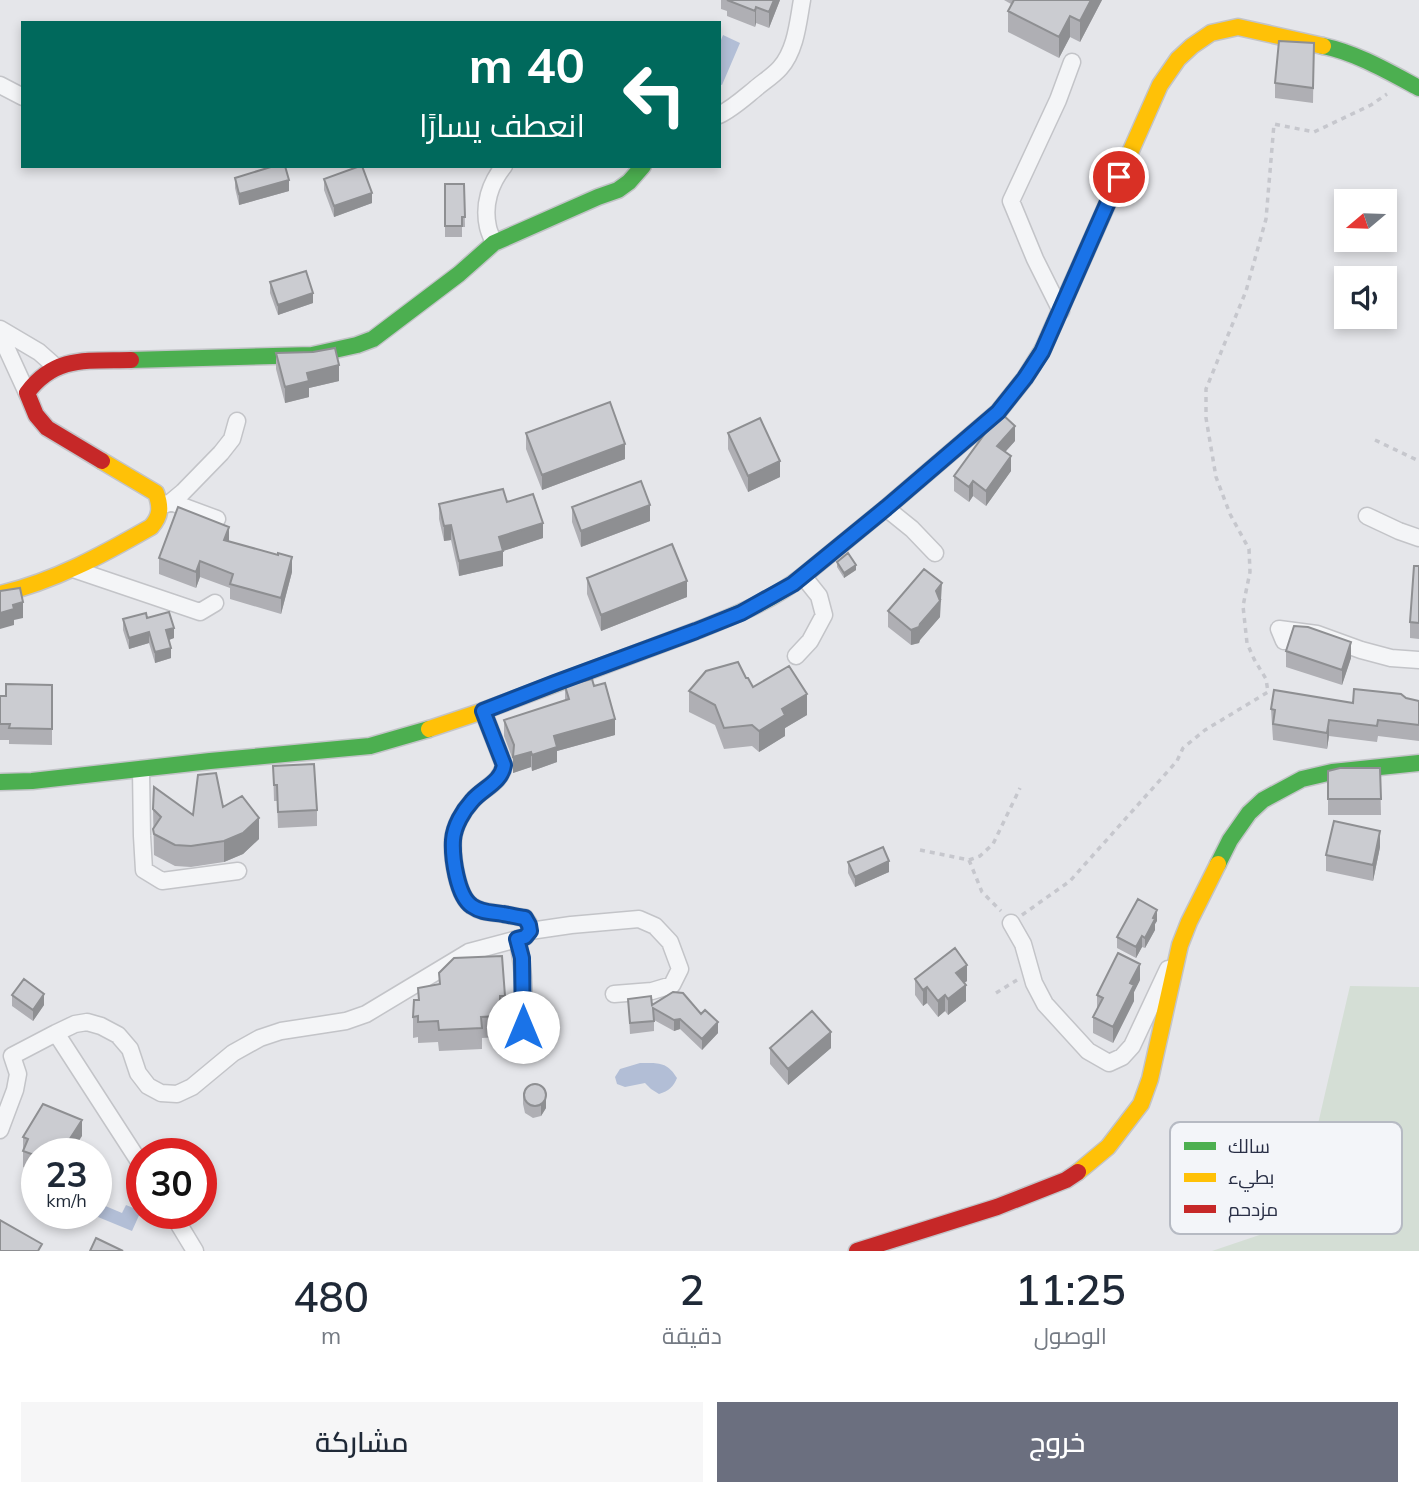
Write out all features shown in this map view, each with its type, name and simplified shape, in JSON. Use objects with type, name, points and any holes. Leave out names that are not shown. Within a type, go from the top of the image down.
[{"type":"street","points":[[721,114],[781,68],[792,49],[802,0]]},
{"type":"street","points":[[0,782],[32,781],[370,746],[483,711],[741,613],[793,584],[998,412],[1042,352],[1160,85],[1178,59],[1192,46],[1211,33],[1238,27],[1263,31],[1333,48],[1413,84]]},
{"type":"street","points":[[1060,311],[1011,201],[1058,100],[1072,62]]},
{"type":"street","points":[[0,85],[21,96]]},
{"type":"street","points":[[494,243],[487,226],[487,198],[495,177],[502,168]]},
{"type":"street","points":[[27,393],[34,382],[57,367],[74,361],[313,355],[357,345],[373,339],[459,274],[494,243],[598,197],[613,194],[625,187],[642,168]]},
{"type":"street","points":[[0,332],[39,352],[57,367]]},
{"type":"street","points":[[0,332],[36,415],[47,428],[156,493],[166,504],[217,519]]},
{"type":"street","points":[[0,594],[32,586],[73,569],[151,527],[159,519],[166,504],[183,492],[232,439],[237,421]]},
{"type":"street","points":[[886,508],[912,529],[935,553]]},
{"type":"street","points":[[1367,516],[1419,538]]},
{"type":"street","points":[[73,569],[200,612],[215,603]]},
{"type":"street","points":[[796,656],[810,641],[824,615],[819,596],[803,576]]},
{"type":"street","points":[[1284,641],[1279,629],[1317,634],[1391,658],[1419,660]]},
{"type":"street","points":[[483,711],[504,765],[502,774],[472,800],[457,824],[453,839],[457,880],[464,899],[471,906],[485,913],[525,918],[529,925],[523,935],[523,1027],[519,1044]]},
{"type":"street","points":[[1011,923],[1023,944],[1034,983],[1045,1004],[1088,1051],[1109,1063],[1122,1057],[1132,1046],[1230,840],[1249,813],[1263,800],[1302,779],[1332,772],[1419,763]]},
{"type":"street","points":[[141,769],[144,870],[162,881],[238,871]]},
{"type":"street","points":[[0,1130],[18,1074],[12,1056],[75,1024],[102,1026],[118,1035],[130,1049],[138,1073],[148,1086],[162,1093],[177,1094],[192,1087],[233,1053],[260,1038],[281,1031],[356,1018],[469,952],[523,935],[639,919],[655,926],[670,942],[680,969],[672,985],[652,991],[614,994]]},
{"type":"street","points":[[857,1251],[997,1207],[1066,1180],[1108,1147],[1141,1104],[1150,1079],[1180,945]]},
{"type":"street","points":[[56,1033],[126,1141]]},
{"type":"street","points":[[182,1229],[195,1251]]},
{"type":"path","points":[[969,860],[982,892],[1011,923],[1070,881],[1177,761],[1183,748],[1205,730],[1268,692],[1266,679],[1247,643],[1243,606],[1250,572],[1249,549],[1230,514],[1216,477],[1206,418],[1206,388],[1246,291],[1266,219],[1273,124],[1314,132],[1413,84]]},
{"type":"path","points":[[1375,440],[1419,461]]},
{"type":"path","points":[[920,850],[969,860],[980,856],[993,844],[1020,788]]},
{"type":"path","points":[[996,993],[1016,980],[1032,974]]},
{"type":"shaded area","points":[[1350,986],[1419,987],[1419,1251],[1212,1251],[1262,1234],[1402,1234],[1402,1122],[1318,1122]]},
{"type":"water","points":[[723,35],[740,43],[722,85],[721,85]]},
{"type":"water","points":[[640,1063],[657,1063],[669,1068],[677,1078],[674,1084],[659,1094],[645,1083],[625,1087],[617,1084],[615,1077],[620,1069]]},
{"type":"water","points":[[126,1205],[126,1229],[112,1223],[112,1209],[122,1213]]},
{"type":"building","points":[[727,0],[774,0],[769,12],[756,7],[755,11]]},
{"type":"building","points":[[1014,0],[1091,0],[1080,21],[1070,16],[1059,37],[1008,11]]},
{"type":"building","points":[[1279,41],[1314,43],[1313,88],[1275,83]]},
{"type":"building","points":[[268,168],[286,168],[289,180],[239,194],[235,178]]},
{"type":"building","points":[[354,168],[363,168],[372,193],[334,206],[324,179]]},
{"type":"building","points":[[445,184],[464,184],[465,217],[462,217],[462,226],[445,226]]},
{"type":"building","points":[[306,271],[313,293],[278,305],[270,282]]},
{"type":"building","points":[[335,348],[339,365],[307,373],[309,381],[285,387],[276,353],[313,352]]},
{"type":"building","points":[[610,402],[625,444],[542,475],[526,433]]},
{"type":"building","points":[[1002,414],[1015,426],[997,446],[1011,456],[986,491],[973,481],[969,487],[954,476]]},
{"type":"building","points":[[760,418],[780,461],[748,476],[728,433]]},
{"type":"building","points":[[641,481],[650,505],[581,531],[572,507]]},
{"type":"building","points":[[503,489],[507,502],[533,494],[543,523],[499,537],[503,551],[459,561],[451,525],[444,526],[439,504]]},
{"type":"building","points":[[178,507],[229,527],[224,540],[292,557],[281,598],[230,584],[233,574],[200,561],[196,572],[159,558]]},
{"type":"building","points":[[672,544],[687,581],[601,615],[587,578]]},
{"type":"building","points":[[848,553],[856,565],[844,573],[837,562]]},
{"type":"building","points":[[1414,566],[1419,566],[1419,623],[1410,622]]},
{"type":"building","points":[[924,569],[942,583],[936,591],[940,601],[919,627],[911,630],[888,611]]},
{"type":"building","points":[[20,588],[23,602],[13,605],[14,609],[0,613],[0,591]]},
{"type":"building","points":[[169,612],[174,628],[166,630],[171,648],[155,652],[149,632],[129,638],[123,619],[146,613],[147,618]]},
{"type":"building","points":[[1294,626],[1308,627],[1351,642],[1342,670],[1286,651]]},
{"type":"building","points":[[738,662],[753,687],[789,666],[807,694],[782,709],[785,715],[759,731],[752,725],[724,728],[715,705],[689,691],[706,671]]},
{"type":"building","points":[[592,679],[594,686],[605,683],[615,719],[554,736],[557,747],[532,755],[531,752],[513,757],[514,745],[504,720],[569,699],[565,686]]},
{"type":"building","points":[[6,684],[52,685],[52,729],[9,728],[10,724],[0,724],[0,696],[6,696]]},
{"type":"building","points":[[1354,689],[1401,694],[1419,701],[1419,725],[1378,720],[1377,726],[1329,720],[1327,733],[1273,724],[1275,710],[1271,709],[1274,690],[1353,703]]},
{"type":"building","points":[[314,764],[317,810],[278,812],[273,766]]},
{"type":"building","points":[[1340,768],[1380,768],[1381,799],[1328,799],[1328,771]]},
{"type":"building","points":[[216,773],[223,807],[242,796],[259,818],[243,833],[224,841],[191,846],[175,845],[154,834],[153,829],[161,817],[153,809],[154,787],[193,815],[198,775]]},
{"type":"building","points":[[1334,821],[1380,831],[1373,865],[1326,855]]},
{"type":"building","points":[[883,847],[889,861],[855,877],[848,862]]},
{"type":"building","points":[[1138,899],[1157,910],[1145,938],[1142,936],[1136,947],[1117,937]]},
{"type":"building","points":[[955,948],[967,965],[956,973],[966,985],[948,999],[945,995],[938,1001],[927,987],[923,990],[915,979]]},
{"type":"building","points":[[1118,953],[1140,964],[1130,983],[1134,985],[1113,1027],[1093,1017],[1103,998],[1097,995]]},
{"type":"building","points":[[502,956],[505,996],[500,996],[500,1016],[481,1017],[482,1028],[439,1030],[438,1021],[418,1022],[418,1016],[413,1017],[414,1000],[419,1000],[418,988],[440,984],[439,973],[454,958]]},
{"type":"building","points":[[24,979],[44,994],[33,1010],[12,995]]},
{"type":"building","points":[[673,992],[683,993],[701,1014],[705,1010],[718,1022],[702,1039],[680,1019],[674,1020],[653,1008],[654,1021],[630,1023],[628,999],[651,996],[652,1005]]},
{"type":"building","points":[[812,1011],[831,1032],[788,1069],[770,1048]]},
{"type":"building","points":[[535,1084],[543,1087],[546,1095],[543,1103],[535,1106],[527,1103],[524,1095],[527,1087]]},
{"type":"building","points":[[43,1104],[82,1120],[70,1138],[23,1137]]},
{"type":"building","points":[[0,1220],[42,1244],[38,1251],[0,1251]]},
{"type":"building","points":[[96,1238],[123,1251],[90,1251]]},
{"type":"traffic: fast","points":[[1323,46],[1360,58],[1419,88]]},
{"type":"traffic: fast","points":[[131,360],[312,355],[373,339],[459,274],[494,243],[618,190],[641,168]]},
{"type":"traffic: fast","points":[[701,629],[767,600],[803,576],[998,412],[1025,378],[1043,349]]},
{"type":"traffic: fast","points":[[0,782],[32,781],[370,746],[429,729]]},
{"type":"traffic: fast","points":[[1218,864],[1230,840],[1249,813],[1263,800],[1302,779],[1332,772],[1419,763]]},
{"type":"traffic: slow","points":[[1043,349],[1160,85],[1178,59],[1211,33],[1238,27],[1323,46]]},
{"type":"traffic: slow","points":[[0,594],[40,582],[78,566],[151,527],[159,511],[156,493],[102,461]]},
{"type":"traffic: slow","points":[[429,729],[701,629]]},
{"type":"traffic: slow","points":[[1078,1172],[1108,1147],[1141,1104],[1150,1079],[1180,945],[1218,864]]},
{"type":"traffic: jam","points":[[102,461],[47,428],[36,415],[27,393],[49,372],[61,366],[87,361],[131,360]]},
{"type":"traffic: jam","points":[[857,1251],[997,1207],[1066,1180],[1078,1172]]},
{"type":"route","points":[[523,1027],[522,958],[517,939],[525,937],[530,931],[529,925],[525,918],[485,913],[471,906],[464,899],[457,880],[453,839],[457,824],[472,800],[502,774],[504,765],[483,711],[741,613],[793,584],[886,508],[998,412],[1025,378],[1042,352],[1119,177]]}]
